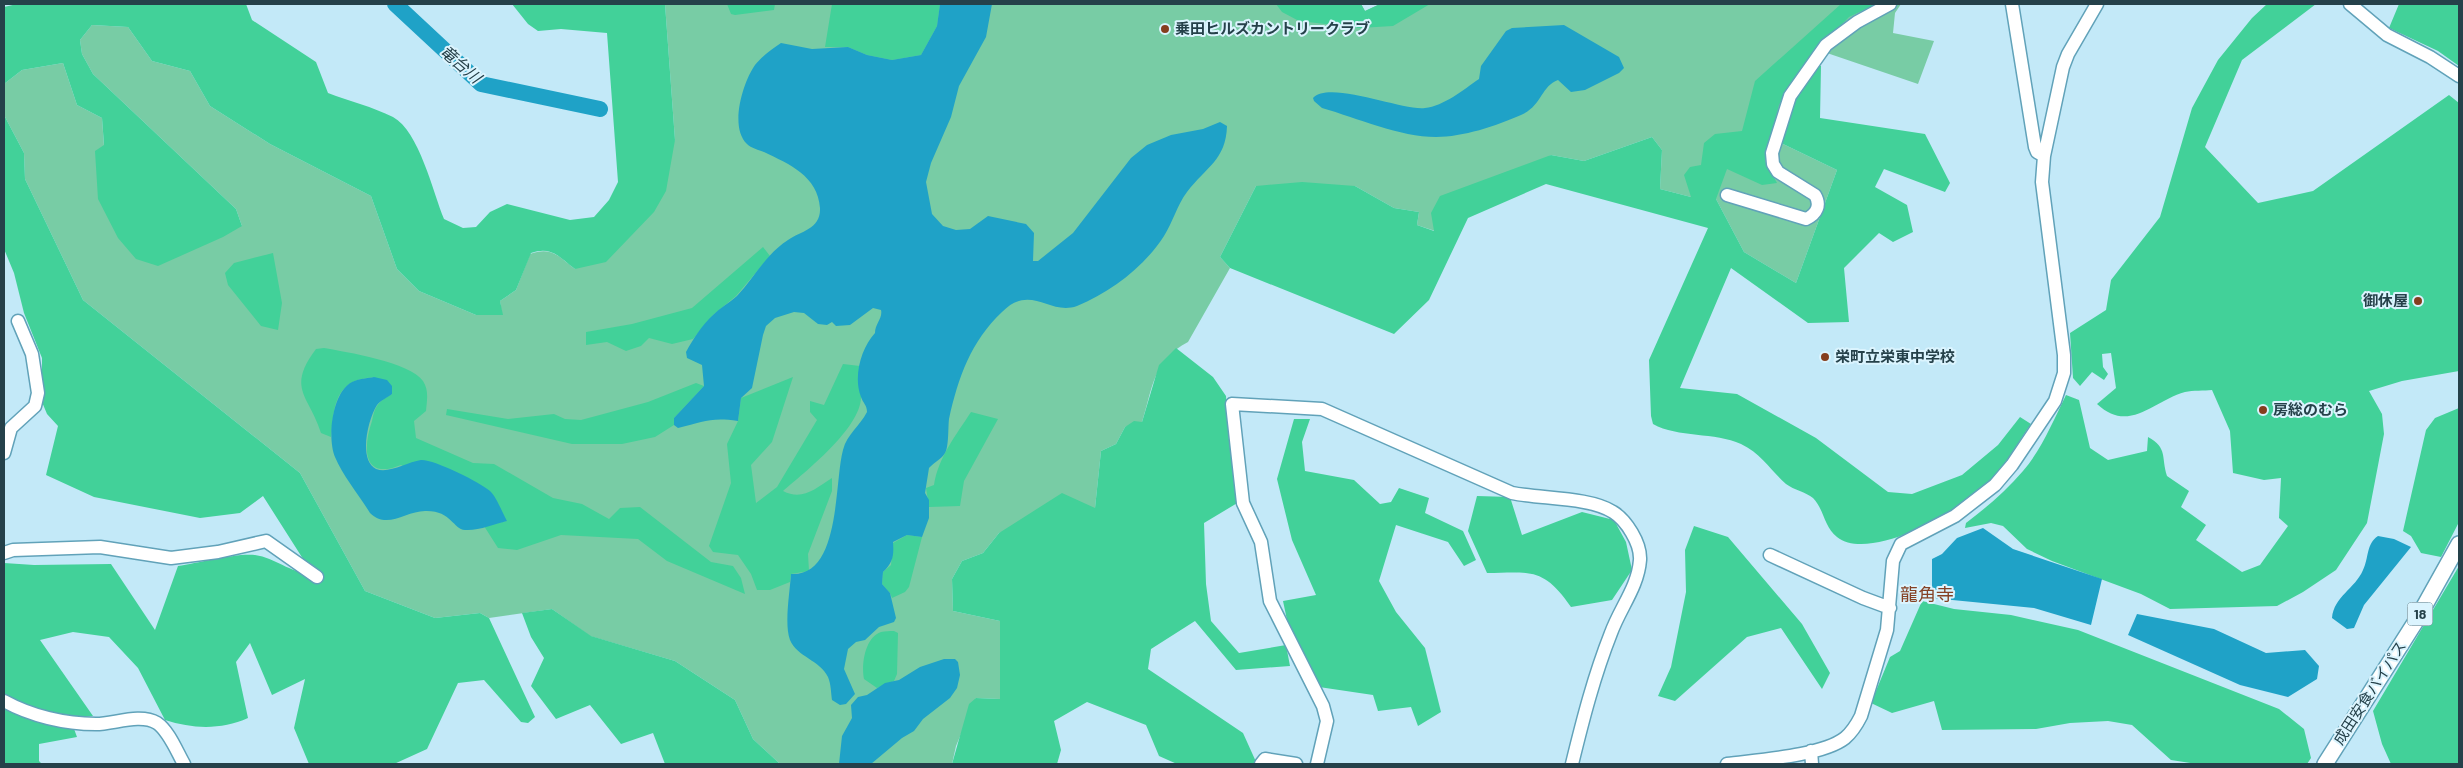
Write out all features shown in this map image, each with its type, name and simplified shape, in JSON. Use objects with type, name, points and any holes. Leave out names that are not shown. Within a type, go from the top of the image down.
[{"type":"main road","name":"成田安食バイパス","points":[[2325,764],[2416,621],[2459,544]]},
{"type":"street","points":[[1727,195],[1806,219],[1812,216],[1818,208],[1819,201],[1815,195],[1778,172],[1773,164],[1772,153],[1790,96],[1826,45],[1857,22],[1890,4]]},
{"type":"street","points":[[2012,4],[2035,147],[2044,156]]},
{"type":"street","points":[[1727,764],[1811,758],[1844,739],[1854,729],[1861,716],[1887,630],[1893,561],[1901,544],[1955,516],[1995,485],[2012,465],[2055,401],[2064,373],[2064,355],[2043,194],[2044,156],[2063,68],[2072,46],[2097,4]]},
{"type":"street","points":[[2350,4],[2386,35],[2430,57],[2459,76]]},
{"type":"street","points":[[4,453],[12,428],[24,414],[35,406],[38,393],[32,354],[18,321]]},
{"type":"street","points":[[1318,764],[1327,721],[1323,706],[1270,600],[1261,542],[1243,503],[1232,404],[1322,409],[1512,493],[1536,498],[1576,501],[1604,508],[1625,522],[1640,558],[1635,584],[1611,632],[1593,680],[1572,764]]},
{"type":"street","points":[[4,553],[14,550],[100,547],[171,558],[218,552],[266,541],[317,577]]},
{"type":"street","points":[[1770,555],[1863,598],[1890,608]]},
{"type":"street","points":[[4,701],[29,713],[72,722],[97,724],[145,719],[157,723],[165,732],[184,764]]},
{"type":"street","points":[[1261,764],[1265,759],[1296,764]]},
{"type":"green space","points":[[17,4],[246,4],[252,20],[316,62],[328,93],[385,113],[402,124],[418,148],[444,219],[463,228],[476,227],[490,212],[507,204],[570,220],[594,217],[609,200],[618,182],[607,33],[561,29],[538,31],[528,24],[512,4],[665,4],[675,140],[666,191],[654,212],[606,262],[575,269],[550,252],[538,251],[531,253],[516,290],[500,301],[503,315],[476,315],[419,291],[397,269],[371,196],[270,144],[210,106],[190,71],[152,61],[128,27],[92,25],[80,40],[82,54],[93,74],[236,209],[242,226],[223,237],[158,266],[136,259],[118,238],[98,199],[95,151],[104,145],[102,118],[77,105],[63,63],[22,70],[4,84],[4,7]]},
{"type":"green space","name":"乗田ヒルズカントリークラブ","points":[[665,4],[1361,4],[1365,11],[1380,4],[1901,4],[1895,13],[1893,33],[1934,41],[1918,84],[1827,53],[1816,65],[1781,143],[1837,170],[1796,283],[1744,252],[1716,199],[1691,197],[1660,189],[1662,150],[1652,137],[1584,161],[1551,155],[1435,231],[1417,225],[1419,212],[1394,208],[1355,186],[1256,186],[1220,257],[1230,268],[1188,342],[1176,349],[1161,366],[1152,386],[1142,422],[1125,427],[1116,444],[1101,451],[1095,508],[999,533],[983,553],[962,561],[952,579],[953,611],[1000,621],[1000,699],[976,698],[956,746],[952,764],[780,764],[753,739],[735,700],[675,661],[590,636],[552,609],[489,618],[480,613],[435,618],[365,591],[300,473],[83,300],[25,179],[24,153],[4,115],[4,84],[22,70],[63,63],[77,105],[102,118],[104,146],[242,226],[236,209],[93,74],[82,54],[80,40],[92,25],[128,27],[152,61],[190,71],[210,106],[270,144],[371,196],[397,269],[419,291],[476,315],[502,315],[500,301],[516,290],[530,254],[544,251],[550,252],[575,269],[675,140]]},
{"type":"green space","points":[[727,4],[775,4],[774,10],[735,15],[731,14]]},
{"type":"green space","points":[[832,4],[940,4],[937,26],[921,55],[892,60],[867,55],[848,47],[825,47]]},
{"type":"green space","points":[[1276,4],[1361,4],[1365,11],[1380,4],[1430,4],[1393,26],[1360,28],[1299,21],[1282,12]]},
{"type":"green space","points":[[1841,4],[1876,4],[1849,17],[1808,59],[1779,105],[1765,161],[1777,183],[1762,185],[1727,169],[1716,199],[1744,252],[1796,283],[1837,170],[1781,143],[1792,104],[1816,65],[1821,66],[1820,118],[1925,134],[1950,183],[1945,192],[1884,169],[1875,187],[1907,205],[1913,232],[1893,242],[1879,233],[1844,268],[1849,322],[1808,323],[1731,268],[1680,388],[1737,394],[1816,438],[1888,492],[1912,494],[1962,475],[1998,445],[2020,417],[2031,424],[2004,464],[1977,493],[1939,519],[1903,535],[1866,544],[1850,543],[1833,533],[1820,507],[1813,498],[1786,484],[1761,458],[1748,448],[1731,440],[1674,431],[1653,424],[1649,360],[1708,228],[1546,184],[1468,218],[1429,300],[1394,334],[1230,268],[1220,257],[1256,186],[1302,182],[1355,186],[1394,208],[1419,212],[1417,225],[1434,231],[1431,213],[1440,196],[1551,155],[1584,161],[1652,137],[1662,150],[1660,189],[1691,197],[1684,175],[1690,167],[1701,165],[1704,143],[1715,134],[1742,131],[1755,81]]},
{"type":"green space","points":[[2267,4],[2316,4],[2242,60],[2205,147],[2258,203],[2313,191],[2449,95],[2459,103],[2459,371],[2402,381],[2369,391],[2382,414],[2384,434],[2367,523],[2336,570],[2303,592],[2277,606],[2170,609],[2141,594],[2052,561],[2027,549],[2003,526],[1991,523],[1965,528],[1966,523],[2003,492],[2030,462],[2047,434],[2066,395],[2079,400],[2090,448],[2108,460],[2147,451],[2148,437],[2159,445],[2163,454],[2167,476],[2189,491],[2181,507],[2206,525],[2196,540],[2242,572],[2260,565],[2288,526],[2279,518],[2281,478],[2264,480],[2233,473],[2230,431],[2212,390],[2185,392],[2173,396],[2141,413],[2130,416],[2120,416],[2109,412],[2097,404],[2116,388],[2111,353],[2102,354],[2103,367],[2108,374],[2104,380],[2092,372],[2080,386],[2073,378],[2070,333],[2106,310],[2111,280],[2160,217],[2192,108],[2218,60],[2252,18]]},
{"type":"green space","points":[[2399,4],[2459,4],[2459,66],[2438,51],[2389,28]]},
{"type":"green space","points":[[4,115],[24,153],[25,179],[83,300],[300,473],[365,591],[435,618],[480,613],[489,618],[535,717],[528,723],[521,722],[484,680],[458,683],[427,749],[394,764],[309,764],[294,728],[305,679],[272,695],[250,643],[236,662],[248,718],[228,725],[207,727],[165,720],[138,668],[109,637],[73,632],[40,640],[93,716],[70,718],[77,737],[39,744],[39,761],[42,764],[4,764],[4,563],[34,565],[111,564],[155,630],[178,566],[227,557],[255,555],[270,559],[290,569],[312,573],[263,496],[240,513],[200,518],[94,497],[46,475],[58,426],[47,414],[42,402],[42,358],[24,313],[14,273],[4,249]]},
{"type":"green space","points":[[763,247],[770,256],[736,296],[713,315],[693,339],[672,344],[649,338],[641,346],[626,351],[607,342],[586,345],[586,332],[632,324],[692,308]]},
{"type":"green space","points":[[273,253],[282,303],[278,330],[261,326],[228,285],[225,273],[234,263]]},
{"type":"green space","points":[[324,348],[392,363],[416,374],[425,384],[427,399],[426,411],[414,421],[416,438],[473,463],[494,464],[553,498],[582,504],[609,519],[620,508],[640,507],[711,562],[733,566],[741,578],[745,594],[667,561],[638,539],[561,535],[517,550],[498,548],[484,526],[507,521],[401,465],[388,469],[379,469],[372,465],[368,459],[367,441],[374,413],[380,402],[392,394],[374,377],[356,381],[345,387],[335,407],[331,437],[321,433],[306,400],[301,383],[302,374],[316,349]]},
{"type":"green space","points":[[1176,348],[1213,377],[1226,396],[1229,440],[1239,502],[1204,523],[1206,584],[1211,621],[1239,653],[1286,645],[1290,666],[1236,670],[1195,621],[1151,649],[1148,669],[1243,733],[1257,764],[1177,764],[1159,756],[1146,725],[1087,702],[1054,721],[1061,750],[1057,764],[952,764],[969,704],[976,698],[1000,699],[1000,621],[953,611],[952,579],[962,561],[983,553],[999,533],[1062,493],[1095,508],[1101,451],[1116,444],[1125,427],[1134,421],[1142,422],[1159,365]]},
{"type":"green space","points":[[843,364],[860,366],[861,397],[859,409],[852,422],[830,448],[783,491],[796,495],[802,494],[814,490],[832,478],[832,491],[808,554],[809,571],[791,574],[790,582],[770,590],[757,590],[751,574],[738,555],[713,552],[709,546],[731,483],[727,444],[738,421],[741,398],[793,377],[772,442],[751,465],[756,503],[777,487],[817,420],[810,412],[810,401],[824,405]]},
{"type":"green space","points":[[696,383],[704,386],[674,418],[674,425],[655,437],[622,444],[572,444],[446,415],[447,409],[508,419],[554,414],[565,419],[581,420],[648,402]]},
{"type":"green space","points":[[2459,408],[2459,522],[2441,557],[2421,553],[2411,536],[2403,531],[2426,430],[2435,418]]},
{"type":"green space","points":[[971,412],[998,419],[964,481],[960,506],[929,507],[926,488],[934,485],[939,465]]},
{"type":"green space","points":[[1294,419],[1310,419],[1302,442],[1305,471],[1354,480],[1380,504],[1391,502],[1399,488],[1429,498],[1425,513],[1463,531],[1476,560],[1464,566],[1448,542],[1396,525],[1379,581],[1396,612],[1425,648],[1441,712],[1418,726],[1411,707],[1378,711],[1373,695],[1319,687],[1287,620],[1283,601],[1316,595],[1292,540],[1277,479]]},
{"type":"green space","points":[[1477,496],[1510,497],[1522,535],[1582,512],[1614,520],[1626,542],[1632,570],[1612,600],[1571,607],[1553,585],[1535,575],[1515,572],[1487,573],[1468,531]]},
{"type":"green space","points":[[1694,526],[1728,537],[1802,624],[1830,673],[1822,689],[1781,628],[1747,637],[1675,701],[1658,696],[1671,667],[1686,592],[1685,550]]},
{"type":"green space","points":[[907,535],[922,537],[909,587],[905,592],[892,598],[882,584],[883,572],[891,565],[893,543]]},
{"type":"green space","points":[[2459,566],[2459,764],[2391,764],[2382,744],[2373,711]]},
{"type":"green space","points":[[1922,601],[1954,609],[2011,615],[2078,630],[2279,709],[2304,729],[2311,758],[2307,764],[2197,764],[2171,760],[2132,725],[2108,721],[2070,723],[2036,729],[1942,730],[1934,701],[1892,713],[1871,703],[1890,657],[1900,651]]},
{"type":"green space","points":[[552,609],[591,636],[675,661],[735,700],[753,739],[780,764],[665,764],[653,733],[621,744],[590,705],[556,719],[531,686],[544,658],[531,637],[522,613]]},
{"type":"green space","points":[[894,631],[898,633],[897,674],[894,681],[877,688],[864,679],[865,652],[871,639],[876,635]]},
{"type":"water","points":[[940,4],[992,4],[986,37],[959,86],[951,117],[931,163],[926,182],[932,214],[943,226],[956,230],[970,229],[988,216],[1026,224],[1034,233],[1033,261],[1038,261],[1073,233],[1131,158],[1147,145],[1171,135],[1203,129],[1220,122],[1227,126],[1226,138],[1219,155],[1184,197],[1164,236],[1147,258],[1126,277],[1102,294],[1077,306],[1058,307],[1031,300],[1022,300],[1012,304],[991,323],[982,335],[967,361],[957,389],[949,419],[948,442],[945,453],[929,468],[925,493],[929,500],[929,518],[922,537],[907,535],[893,542],[892,558],[883,572],[882,584],[890,593],[896,618],[894,622],[879,627],[865,640],[856,642],[848,649],[844,669],[855,694],[846,704],[840,705],[832,700],[830,683],[824,671],[820,666],[798,651],[790,640],[787,617],[791,574],[807,571],[819,561],[827,545],[836,505],[843,450],[847,439],[867,412],[859,389],[858,372],[862,355],[875,333],[881,316],[881,310],[873,308],[850,325],[836,326],[832,322],[827,325],[818,324],[804,313],[794,312],[775,318],[766,326],[752,388],[741,398],[738,421],[714,420],[678,428],[674,425],[674,418],[704,386],[702,365],[687,358],[686,352],[698,332],[716,312],[737,296],[773,252],[788,240],[814,225],[819,215],[818,197],[808,179],[801,172],[753,148],[747,144],[742,136],[738,116],[742,93],[755,65],[763,56],[781,43],[812,49],[848,47],[867,55],[892,60],[921,55],[937,26]]},
{"type":"water","points":[[1564,25],[1619,57],[1624,68],[1619,73],[1585,90],[1571,92],[1558,80],[1548,87],[1528,111],[1490,127],[1446,137],[1408,134],[1322,108],[1313,98],[1322,93],[1334,92],[1367,97],[1414,108],[1432,107],[1453,97],[1479,79],[1481,66],[1506,31],[1512,28]]},
{"type":"water","points":[[374,377],[387,380],[392,386],[392,394],[377,405],[368,429],[366,448],[367,457],[371,464],[376,469],[387,470],[421,460],[445,467],[477,482],[490,491],[507,521],[465,530],[461,529],[446,516],[434,511],[418,512],[390,520],[376,518],[370,513],[338,464],[331,439],[333,416],[340,395],[345,387],[354,381]]},
{"type":"water","points":[[1983,528],[2013,549],[2102,579],[2091,625],[2034,608],[1932,598],[1932,559],[1942,554],[1957,538]]},
{"type":"water","points":[[2378,536],[2394,539],[2411,547],[2364,605],[2354,628],[2347,629],[2332,618],[2334,610],[2341,598],[2359,577],[2365,565],[2371,543]]},
{"type":"water","points":[[2137,614],[2214,629],[2266,653],[2305,650],[2319,666],[2317,679],[2288,697],[2240,685],[2128,635]]},
{"type":"water","points":[[944,659],[955,659],[958,662],[960,675],[957,688],[950,698],[923,719],[914,731],[902,738],[871,764],[839,764],[842,736],[852,718],[851,705],[858,697],[867,695],[885,683],[899,680],[920,667]]},
{"type":"waterway","name":"竜台川","points":[[395,4],[481,84],[600,109]]},
{"type":"place","name":"乗田ヒルズカントリークラブ","points":[[1165,29]]},
{"type":"place","name":"御休屋","points":[[2418,301]]},
{"type":"place","name":"栄町立栄東中学校","points":[[1825,357]]},
{"type":"place","name":"房総のむら","points":[[2263,410]]},
{"type":"district","name":"龍角寺","points":[[1927,595]]}]
